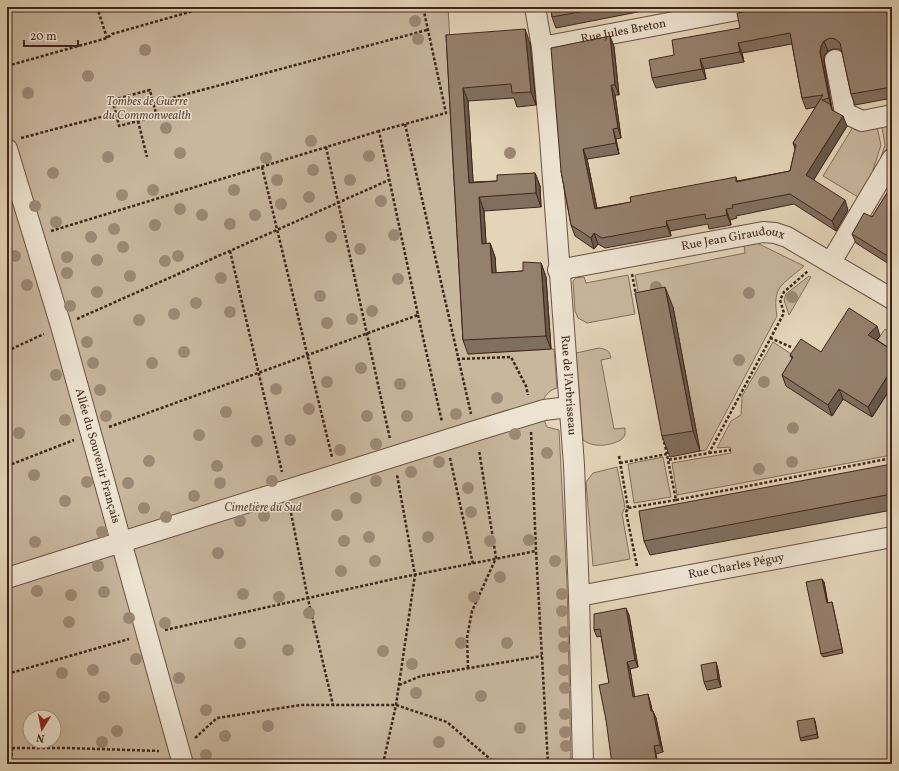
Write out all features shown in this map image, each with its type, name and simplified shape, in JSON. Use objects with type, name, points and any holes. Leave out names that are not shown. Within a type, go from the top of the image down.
[{"type":"street","name":"Rue de l'Arbrisseau","points":[[535,7],[542,47],[574,465],[580,596],[583,764]]},
{"type":"street","name":"Rue Jules Breton","points":[[542,47],[753,7]]},
{"type":"street","points":[[835,60],[845,113],[862,121],[892,115]]},
{"type":"street","name":"Allée du Souvenir Français","points":[[11,144],[33,236],[61,326],[122,541],[181,758]]},
{"type":"street","points":[[827,260],[892,159]]},
{"type":"street","name":"Rue Jean Giraudoux","points":[[558,270],[763,232],[775,233],[787,237],[892,299]]},
{"type":"street","points":[[7,578],[286,489],[475,431],[531,416],[544,410],[569,407]]},
{"type":"street","name":"Rue Charles Péguy","points":[[580,596],[892,537]]},
{"type":"path","points":[[97,7],[106,38]]},
{"type":"path","points":[[7,66],[207,7]]},
{"type":"path","points":[[33,236],[379,131],[446,113],[422,7]]},
{"type":"path","points":[[153,103],[427,30]]},
{"type":"path","points":[[150,90],[153,103],[157,116],[119,126],[112,100],[150,90]]},
{"type":"path","points":[[11,144],[116,113]]},
{"type":"path","points":[[138,121],[147,157]]},
{"type":"path","points":[[405,124],[457,359],[475,431],[496,558],[472,611],[467,638],[468,668]]},
{"type":"path","points":[[379,131],[473,564]]},
{"type":"path","points":[[326,147],[393,456],[415,575],[396,705],[382,764]]},
{"type":"path","points":[[262,167],[336,474]]},
{"type":"path","points":[[7,351],[389,180]]},
{"type":"path","points":[[230,251],[286,489],[308,598],[333,705]]},
{"type":"path","points":[[628,257],[637,303]]},
{"type":"path","points":[[709,453],[784,313],[780,300],[784,292],[827,260]]},
{"type":"path","points":[[7,466],[418,315]]},
{"type":"path","points":[[770,338],[791,347]]},
{"type":"path","points":[[457,359],[511,357],[526,386],[531,416],[536,551],[548,764]]},
{"type":"path","points":[[662,432],[676,500]]},
{"type":"path","points":[[668,460],[731,450]]},
{"type":"path","points":[[620,463],[667,454]]},
{"type":"path","points":[[619,456],[628,508],[626,512],[641,585]]},
{"type":"path","points":[[628,508],[892,458]]},
{"type":"path","points":[[7,674],[147,634],[415,575],[536,551]]},
{"type":"path","points":[[399,685],[421,676],[542,656]]},
{"type":"path","points":[[7,749],[68,748],[181,758],[217,718],[301,705],[396,705],[448,722],[496,764]]},
{"type":"path","points":[[11,764],[12,748]]},
{"type":"green space","name":"Cimetière du Sud","points":[[7,7],[448,7],[468,354],[554,349],[557,388],[547,394],[544,399],[542,410],[547,427],[559,430],[567,583],[571,764],[7,764]]},
{"type":"green space","points":[[892,119],[892,144],[878,170],[877,169],[885,145],[881,122]]},
{"type":"green space","points":[[853,127],[877,127],[881,145],[872,173],[858,197],[823,176]]},
{"type":"green space","points":[[757,243],[804,266],[781,286],[776,298],[777,316],[706,450],[700,451],[642,313],[635,275],[745,253],[744,245]]},
{"type":"green space","points":[[628,275],[635,314],[587,323],[578,318],[575,311],[573,281],[576,278],[584,277],[586,283]]},
{"type":"green space","points":[[809,276],[811,277],[789,315],[784,300],[786,294]]},
{"type":"green space","points":[[885,329],[892,333],[892,358],[873,346]]},
{"type":"green space","points":[[773,342],[799,359],[832,415],[843,399],[872,417],[892,386],[892,455],[677,495],[672,463],[731,453],[730,447],[717,448],[731,421],[741,415],[742,396]]},
{"type":"green space","points":[[599,348],[607,351],[611,358],[601,360],[614,429],[625,428],[625,435],[621,440],[612,444],[602,445],[587,443],[583,440],[576,353]]},
{"type":"green space","points":[[663,457],[671,497],[634,503],[628,464]]},
{"type":"green space","points":[[617,467],[625,507],[622,514],[630,559],[593,566],[586,482],[593,473]]},
{"type":"building","points":[[551,7],[606,7],[552,17]]},
{"type":"building","points":[[772,7],[888,7],[892,31],[892,87],[851,94],[840,43],[835,39],[830,38],[824,41],[821,46],[820,52],[829,98],[822,100],[830,104],[832,110],[843,116],[806,175],[845,200],[832,221],[790,194],[732,205],[733,208],[726,209],[727,215],[706,219],[705,214],[666,221],[667,226],[602,238],[594,233],[591,238],[571,225],[561,171],[551,48],[610,36],[615,85],[611,85],[618,128],[613,129],[616,143],[583,149],[595,209],[631,202],[630,197],[736,177],[736,182],[790,171],[796,145],[793,143],[823,95],[802,98],[790,33],[738,43],[740,52],[700,59],[702,69],[652,78],[649,60],[674,55],[672,40],[740,28],[737,13]]},
{"type":"building","points":[[525,29],[531,92],[512,93],[511,84],[463,88],[469,183],[497,181],[497,175],[535,173],[536,193],[479,197],[482,244],[490,243],[492,273],[523,271],[523,262],[541,263],[546,336],[463,340],[446,35]]},
{"type":"building","points":[[892,185],[891,258],[852,234],[864,213],[872,217]]},
{"type":"building","points":[[665,287],[693,431],[662,436],[635,293]]},
{"type":"building","points":[[849,308],[877,326],[868,335],[892,350],[892,369],[868,407],[839,389],[828,405],[782,375],[793,357],[790,355],[801,339],[821,352]]},
{"type":"building","points":[[892,464],[892,494],[644,541],[639,511]]},
{"type":"building","points":[[822,579],[827,603],[832,602],[842,649],[821,654],[806,582]]},
{"type":"building","points":[[626,608],[635,660],[627,662],[633,697],[648,694],[660,745],[654,746],[657,764],[612,764],[606,720],[599,685],[609,683],[600,629],[594,630],[594,614]]},
{"type":"building","points":[[716,662],[718,679],[704,682],[701,665]]},
{"type":"building","points":[[814,718],[817,734],[800,738],[797,721]]},
{"type":"park label","name":"Tombes de Guerre du Commonwealth","points":[[147,109]]}]
